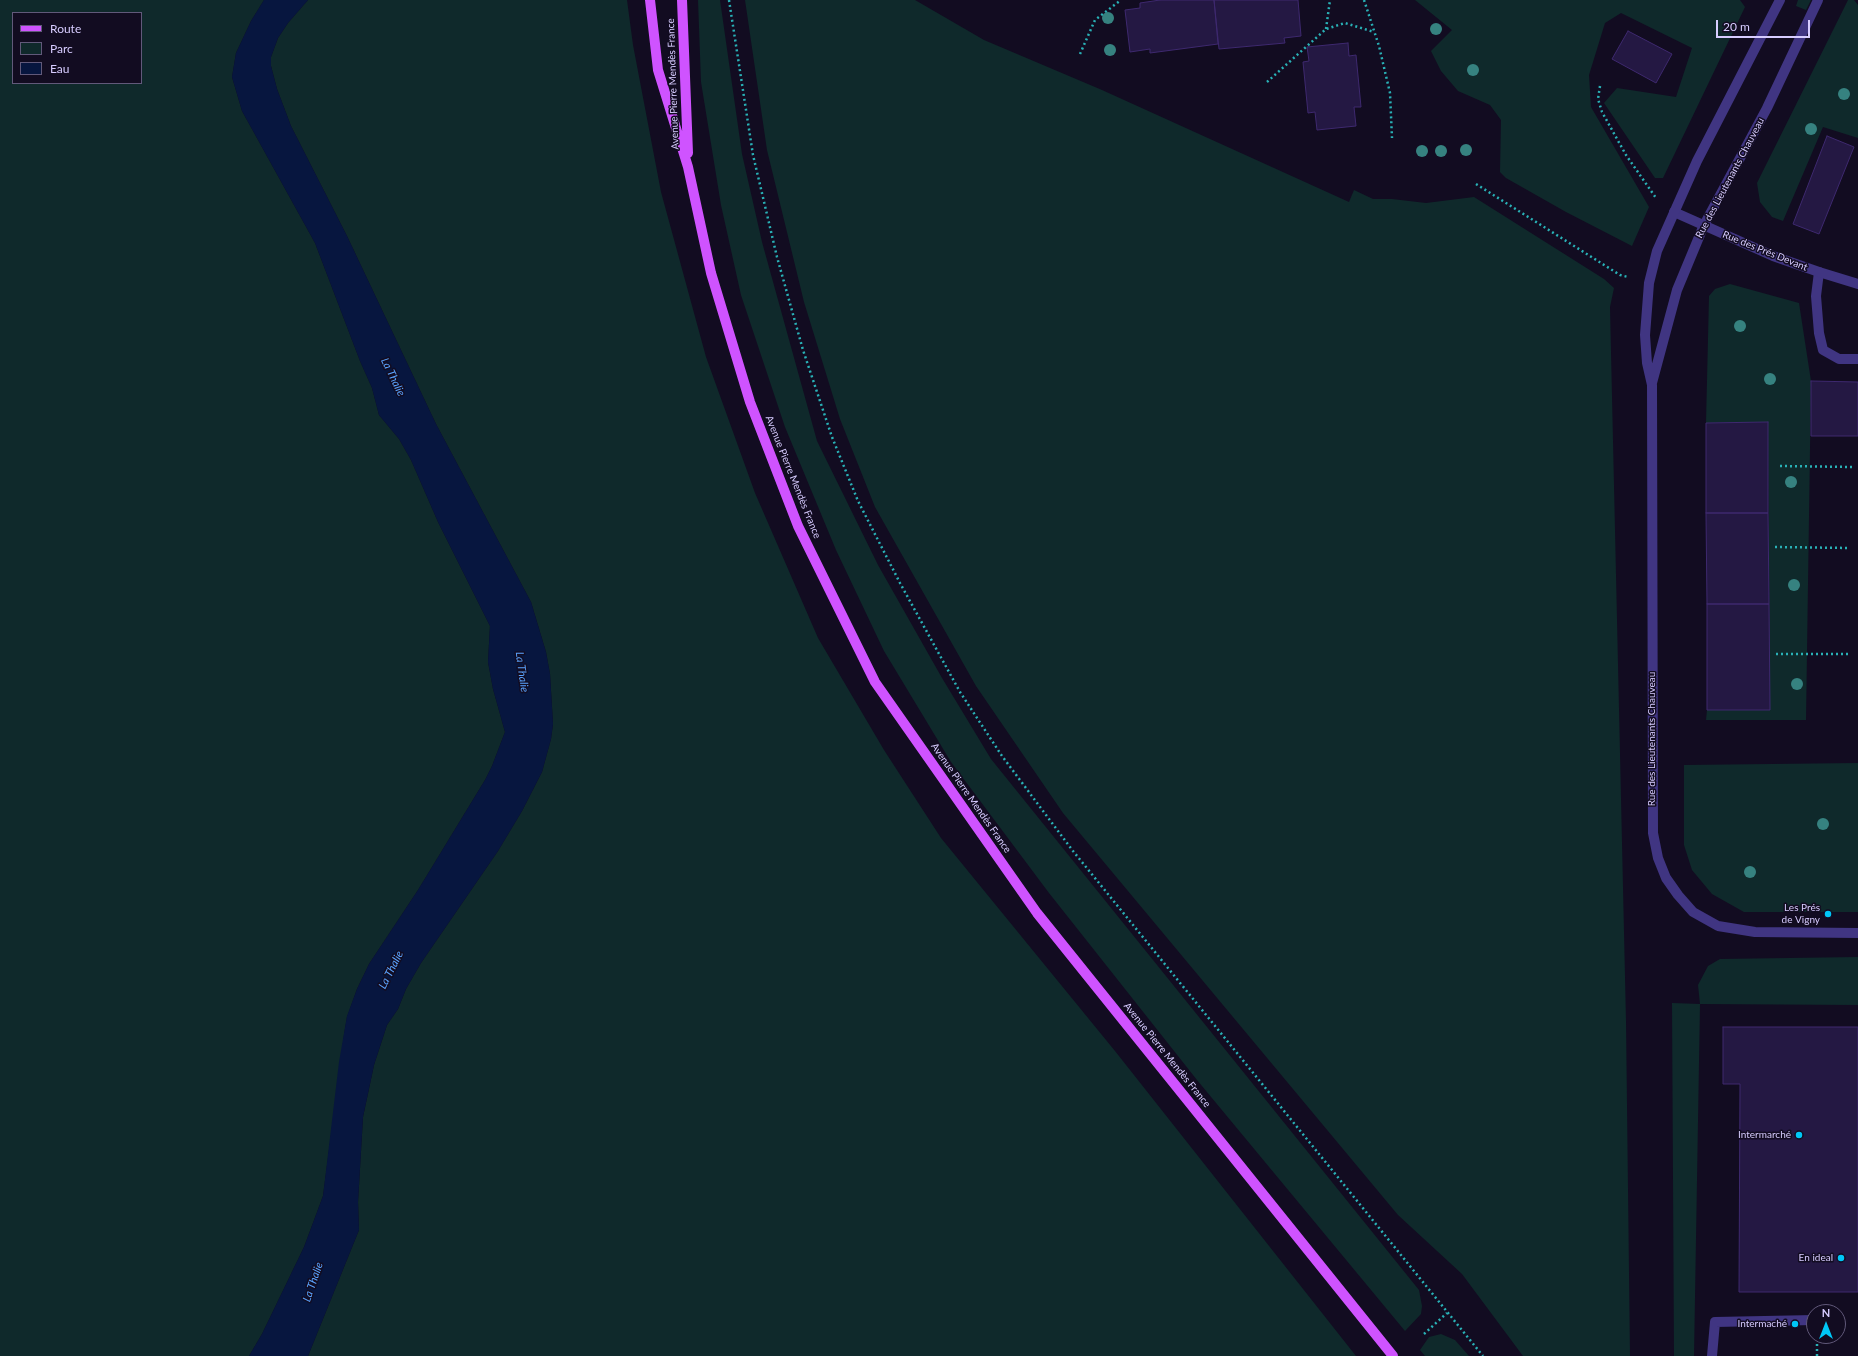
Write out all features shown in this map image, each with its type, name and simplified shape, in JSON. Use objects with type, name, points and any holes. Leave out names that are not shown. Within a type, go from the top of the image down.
[{"type":"main road","name":"Avenue Pierre Mendès France","points":[[650,0],[658,70],[688,168],[711,273],[750,402],[798,526],[875,682],[1037,913],[1393,1356]]},
{"type":"main road","name":"Avenue Pierre Mendès France","points":[[682,0],[688,168]]},
{"type":"street","name":"Rue des Lieutenants Chauveau","points":[[1780,0],[1697,161],[1657,251],[1649,283],[1645,336],[1647,363],[1652,385],[1653,833],[1658,858],[1666,878],[1693,912],[1718,926],[1755,932],[1858,933]]},
{"type":"street","name":"Rue des Lieutenants Chauveau","points":[[1652,385],[1677,290],[1704,225],[1767,108],[1818,0]]},
{"type":"street","name":"Rue des Prés Devant","points":[[1674,212],[1766,253],[1858,284]]},
{"type":"street","points":[[1819,272],[1816,296],[1819,333],[1823,350],[1839,360],[1858,359]]},
{"type":"street","points":[[1712,1356],[1715,1322],[1806,1320]]},
{"type":"path","points":[[729,0],[753,155],[777,257],[803,350],[832,437],[858,501],[904,590],[960,692],[1002,756],[1073,851],[1483,1356]]},
{"type":"path","points":[[1080,54],[1095,20],[1122,0]]},
{"type":"path","points":[[1326,29],[1330,0]]},
{"type":"path","points":[[1364,0],[1390,93],[1392,138]]},
{"type":"path","points":[[1266,82],[1326,29],[1345,23],[1374,32]]},
{"type":"path","points":[[1600,86],[1598,99],[1602,112],[1626,156],[1654,196],[1666,209],[1674,212]]},
{"type":"path","points":[[1476,184],[1620,275],[1649,283]]},
{"type":"path","points":[[1780,466],[1853,467]]},
{"type":"path","points":[[1775,547],[1850,548]]},
{"type":"path","points":[[1776,654],[1850,654]]},
{"type":"path","points":[[1424,1334],[1447,1313]]},
{"type":"path","points":[[1817,1344],[1817,1356]]},
{"type":"green space","points":[[0,0],[264,0],[251,21],[236,53],[232,77],[242,111],[315,243],[360,361],[372,388],[379,415],[399,439],[411,460],[438,522],[490,626],[488,662],[493,689],[505,732],[485,780],[418,890],[369,964],[357,989],[347,1017],[344,1035],[323,1196],[304,1247],[262,1334],[249,1356],[0,1356]]},
{"type":"green space","points":[[308,0],[627,0],[633,45],[661,192],[706,357],[755,493],[818,638],[884,750],[941,838],[1115,1051],[1356,1356],[308,1356],[359,1230],[358,1202],[363,1117],[374,1065],[387,1025],[398,1009],[406,989],[421,963],[498,851],[522,811],[542,772],[551,739],[553,724],[550,674],[546,652],[531,602],[436,424],[347,236],[291,126],[277,89],[271,66],[271,57],[278,38],[288,23]]},
{"type":"green space","points":[[698,0],[720,0],[742,154],[762,242],[817,441],[878,565],[942,678],[991,759],[1419,1290],[1422,1306],[1421,1314],[1405,1331],[1197,1080],[1049,893],[951,762],[884,651],[836,550],[785,427],[741,295],[721,205],[701,82]]},
{"type":"green space","points":[[745,0],[915,0],[984,40],[1102,90],[1349,202],[1354,190],[1373,199],[1392,199],[1426,203],[1474,197],[1604,279],[1614,288],[1610,307],[1626,1021],[1630,1356],[1523,1356],[1462,1274],[1398,1215],[1063,813],[976,686],[875,507],[840,419],[804,302],[767,150]]},
{"type":"green space","points":[[1415,0],[1740,0],[1745,7],[1663,178],[1655,178],[1604,103],[1617,88],[1676,97],[1692,48],[1621,13],[1605,23],[1589,75],[1591,107],[1649,207],[1632,246],[1566,212],[1506,178],[1500,172],[1501,120],[1490,105],[1458,91],[1441,71],[1431,51],[1452,30]]},
{"type":"green space","points":[[1798,0],[1811,0],[1806,10],[1796,6]]},
{"type":"green space","points":[[1848,0],[1854,0],[1858,5],[1858,138],[1823,127],[1783,221],[1772,217],[1760,202],[1757,183]]},
{"type":"green space","points":[[1730,284],[1799,303],[1811,381],[1806,720],[1706,720],[1707,710],[1770,709],[1768,422],[1706,423],[1709,296],[1715,289]]},
{"type":"green space","points":[[1858,763],[1858,912],[1744,912],[1712,894],[1692,870],[1684,845],[1684,765]]},
{"type":"green space","points":[[1858,957],[1858,1005],[1700,1004],[1698,985],[1708,966],[1720,959]]},
{"type":"green space","points":[[1672,1003],[1700,1004],[1694,1356],[1674,1356]]},
{"type":"green space","points":[[1441,1334],[1455,1340],[1469,1356],[1425,1356],[1420,1350],[1429,1337]]},
{"type":"water","name":"La Thalie","points":[[264,0],[308,0],[288,23],[278,38],[271,57],[271,66],[277,89],[291,126],[347,236],[436,424],[531,602],[546,652],[550,674],[553,724],[551,739],[542,772],[522,811],[498,851],[421,963],[406,989],[398,1009],[387,1025],[374,1065],[363,1117],[358,1202],[359,1230],[308,1356],[249,1356],[262,1334],[304,1247],[323,1196],[339,1062],[347,1016],[357,989],[369,964],[418,890],[485,780],[505,732],[493,689],[488,662],[490,626],[438,522],[411,460],[399,439],[379,415],[372,388],[360,361],[315,243],[242,111],[232,77],[236,53],[251,21]]},
{"type":"building","points":[[1160,0],[1214,0],[1218,44],[1150,53],[1150,49],[1130,52],[1125,10],[1140,8],[1140,3]]},
{"type":"building","points":[[1214,0],[1298,0],[1301,36],[1284,38],[1285,43],[1219,49]]},
{"type":"building","points":[[1628,31],[1672,54],[1656,83],[1612,59]]},
{"type":"building","points":[[1348,43],[1349,56],[1356,55],[1361,107],[1354,107],[1356,126],[1317,130],[1315,112],[1308,113],[1303,62],[1309,61],[1307,47]]},
{"type":"building","points":[[1827,136],[1854,147],[1819,234],[1793,224]]},
{"type":"building","points":[[1811,381],[1858,382],[1858,436],[1811,436]]},
{"type":"building","points":[[1768,422],[1768,513],[1706,513],[1706,423]]},
{"type":"building","points":[[1706,513],[1768,513],[1769,604],[1707,604]]},
{"type":"building","points":[[1707,604],[1769,604],[1770,710],[1707,710]]},
{"type":"building","name":"Intermarché","points":[[1723,1027],[1858,1027],[1858,1292],[1739,1292],[1740,1084],[1723,1084]]},
{"type":"place","name":"Les Prés de Vigny","points":[[1828,914]]},
{"type":"place","name":"Intermarché","points":[[1799,1135]]},
{"type":"place","name":"En ideal","points":[[1841,1258]]},
{"type":"place","name":"Intermaché","points":[[1795,1324]]}]
